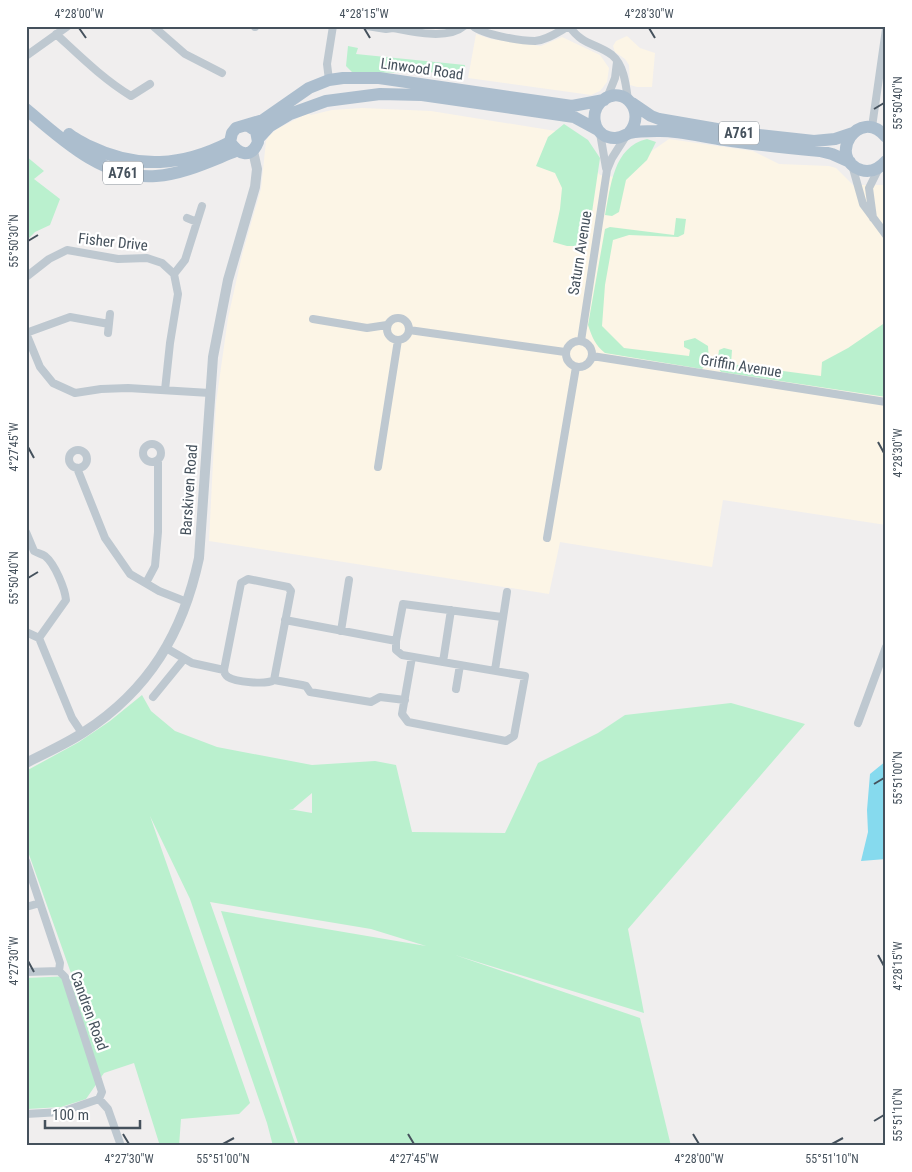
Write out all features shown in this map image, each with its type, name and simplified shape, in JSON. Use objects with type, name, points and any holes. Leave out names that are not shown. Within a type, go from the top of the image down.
[{"type":"main road","name":"Linwood Road","points":[[247,126],[264,120],[309,88],[329,80],[379,78],[423,90],[560,110],[599,130]]},
{"type":"main road","name":"Linwood Road","points":[[255,145],[270,126],[290,114],[326,101],[423,90]]},
{"type":"main road","points":[[617,96],[629,101],[636,114],[634,128],[628,134],[609,138],[595,124],[595,110],[605,99],[617,96]]},
{"type":"main road","name":"Linwood Road","points":[[560,110],[605,99]]},
{"type":"main road","name":"A761","points":[[26,100],[72,137],[101,151],[126,160],[154,162],[180,160],[233,147],[243,153],[255,145]]},
{"type":"main road","name":"A761","points":[[629,101],[651,116],[659,119],[740,133],[814,142],[835,139],[853,133]]},
{"type":"main road","name":"A761","points":[[26,109],[65,142],[97,162],[124,173],[155,176],[190,169],[233,147]]},
{"type":"main road","points":[[247,126],[256,131],[255,145]]},
{"type":"main road","name":"A761","points":[[233,147],[232,133],[236,128],[247,126]]},
{"type":"main road","points":[[884,163],[865,171],[851,163],[846,152],[846,145],[853,133],[858,129],[872,127],[885,136]]},
{"type":"main road","name":"A761","points":[[628,134],[658,131],[820,151],[832,154],[851,163]]},
{"type":"street","points":[[26,56],[68,26]]},
{"type":"street","points":[[153,26],[185,54],[222,72]]},
{"type":"street","points":[[329,80],[327,64],[333,26]]},
{"type":"street","points":[[367,26],[386,29],[393,27],[442,34],[452,34],[464,26]]},
{"type":"street","points":[[473,26],[488,33],[536,41],[549,37],[569,26],[575,34],[590,45],[613,56],[624,76],[629,101]]},
{"type":"street","points":[[872,127],[886,29]]},
{"type":"street","points":[[56,34],[92,67],[131,96],[150,84]]},
{"type":"street","points":[[605,99],[615,78],[617,62]]},
{"type":"street","name":"Saturn Avenue","points":[[599,130],[607,170]]},
{"type":"street","name":"Saturn Avenue","points":[[581,340],[607,170],[612,158],[628,134]]},
{"type":"street","name":"Barskiven Road","points":[[26,762],[82,733],[120,706],[138,688],[154,667],[180,623],[188,602],[199,558],[210,393],[218,326],[228,280],[255,187],[257,169],[255,145]]},
{"type":"street","points":[[851,163],[863,204],[884,230]]},
{"type":"street","points":[[873,218],[869,188],[884,163]]},
{"type":"street","points":[[165,390],[178,294],[174,274],[185,260],[202,206]]},
{"type":"street","points":[[187,218],[197,222]]},
{"type":"street","name":"Fisher Drive","points":[[26,277],[49,259],[67,250],[118,259],[148,258],[162,263],[174,274]]},
{"type":"street","points":[[108,333],[110,314]]},
{"type":"street","points":[[109,324],[70,317],[26,333],[40,367],[53,383],[75,393],[101,389],[210,393]]},
{"type":"street","points":[[313,319],[367,328],[387,325],[392,320],[399,318],[407,323],[409,330],[406,336],[398,340],[388,335],[387,325]]},
{"type":"street","points":[[409,330],[565,352]]},
{"type":"street","points":[[378,467],[398,340]]},
{"type":"street","points":[[565,352],[572,342],[581,340],[590,347],[592,356],[587,364],[576,367]]},
{"type":"street","points":[[565,352],[569,362],[576,367]]},
{"type":"street","name":"Griffin Avenue","points":[[592,356],[886,402]]},
{"type":"street","points":[[547,538],[576,367]]},
{"type":"street","points":[[146,583],[155,566],[158,532],[158,460]]},
{"type":"street","points":[[77,468],[105,538],[130,574],[159,591],[188,602]]},
{"type":"street","points":[[26,532],[34,551],[45,556],[52,564],[66,592],[66,600],[38,638]]},
{"type":"street","points":[[26,557],[30,556],[34,551]]},
{"type":"street","points":[[274,680],[291,591],[288,587],[248,579],[241,583],[224,670],[225,675],[230,678],[261,683],[274,680],[302,685],[306,686],[310,692],[342,698],[371,702],[380,697],[405,700]]},
{"type":"street","points":[[341,631],[350,580]]},
{"type":"street","points":[[495,670],[507,592]]},
{"type":"street","points":[[412,657],[402,714],[408,722],[506,741],[514,736],[525,676],[402,655],[396,650],[403,604],[502,617]]},
{"type":"street","points":[[443,662],[452,610]]},
{"type":"street","points":[[285,620],[396,641]]},
{"type":"street","points":[[26,632],[38,638],[72,718],[82,733]]},
{"type":"street","points":[[858,723],[886,647]]},
{"type":"street","points":[[166,648],[192,663],[224,670]]},
{"type":"street","points":[[153,697],[184,659]]},
{"type":"street","points":[[456,689],[460,665]]},
{"type":"street","name":"Candren Road","points":[[26,861],[60,963],[60,971],[65,977],[102,1092],[99,1099]]},
{"type":"street","points":[[26,907],[40,903]]},
{"type":"street","points":[[26,972],[60,971]]},
{"type":"street","points":[[26,1114],[61,1112],[99,1099],[108,1109],[121,1146]]},
{"type":"shaded area","points":[[476,34],[491,39],[541,46],[562,37],[600,55],[609,68],[607,82],[600,91],[591,95],[468,78]]},
{"type":"shaded area","points":[[627,36],[640,48],[655,53],[652,87],[630,85],[629,65],[625,59],[615,52],[613,46],[616,41]]},
{"type":"shaded area","points":[[362,108],[431,111],[568,133],[600,175],[614,177],[669,139],[753,151],[779,164],[829,166],[836,168],[853,185],[886,185],[886,525],[723,500],[712,567],[560,542],[549,594],[209,541],[216,403],[228,318],[242,255],[261,189],[266,141],[277,129],[308,113],[311,115],[332,110]]},
{"type":"green space","points":[[348,46],[358,48],[356,54],[465,65],[464,78],[430,72],[353,73],[346,66]]},
{"type":"green space","points":[[564,124],[588,140],[600,158],[587,246],[567,246],[553,242],[562,188],[555,173],[536,166],[548,137]]},
{"type":"green space","points":[[647,139],[656,142],[647,160],[626,180],[619,212],[612,216],[605,215],[612,180],[620,159],[636,143]]},
{"type":"green space","points":[[26,156],[44,171],[34,179],[60,199],[50,225],[35,232],[26,241]]},
{"type":"green space","points":[[676,218],[686,219],[684,234],[678,237],[629,235],[613,240],[605,285],[602,326],[624,348],[689,356],[690,350],[684,347],[684,341],[695,338],[708,346],[709,362],[702,369],[605,353],[594,341],[588,325],[605,229],[610,227],[674,235]]},
{"type":"green space","points":[[886,322],[886,397],[721,372],[717,366],[719,350],[724,348],[732,350],[731,364],[821,376],[822,362],[848,348]]},
{"type":"green space","points":[[142,695],[151,711],[175,731],[217,747],[312,765],[375,761],[396,765],[412,832],[505,833],[538,763],[598,733],[625,715],[731,703],[805,724],[628,929],[644,1013],[455,955],[640,1018],[671,1146],[299,1146],[221,911],[426,946],[371,929],[210,902],[296,1146],[273,1146],[267,1123],[190,899],[150,816],[250,1103],[239,1114],[181,1119],[179,1146],[160,1146],[134,1063],[104,1073],[86,1099],[61,1107],[28,1109],[26,1107],[26,978],[72,976],[26,846],[26,771],[79,742],[110,721]],"holes":[[[312,793],[312,813],[289,809],[293,809]]]},
{"type":"water","points":[[886,761],[886,859],[861,861],[868,832],[867,810],[870,774]]}]
